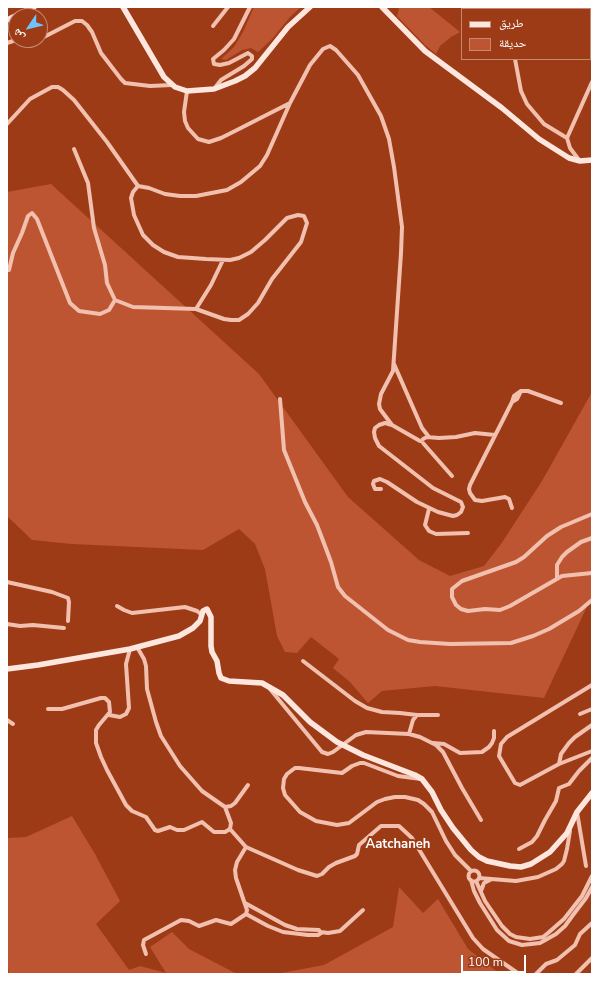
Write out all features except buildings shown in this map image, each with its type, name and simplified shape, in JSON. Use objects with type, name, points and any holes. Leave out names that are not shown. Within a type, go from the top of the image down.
[{"type":"main road","points":[[7,20],[34,7]]},
{"type":"main road","points":[[123,7],[164,77],[172,85],[187,92],[214,89],[235,81],[255,68],[288,27],[310,7]]},
{"type":"main road","points":[[382,7],[425,51],[502,108],[539,139],[569,158],[580,161],[592,160]]},
{"type":"main road","points":[[7,669],[130,649],[179,636],[190,631],[198,624],[203,611],[207,609],[211,617],[210,646],[217,661],[218,673],[221,678],[229,682],[259,682],[269,687],[283,695],[310,722],[337,742],[358,753],[422,779],[432,792],[441,810],[453,828],[471,850],[479,857],[487,861],[510,866],[521,866],[531,864],[550,852],[556,847],[570,826],[577,812],[592,793]]},
{"type":"street","points":[[213,26],[228,7]]},
{"type":"street","points":[[214,89],[221,80],[244,66],[252,59],[252,56],[248,53],[230,63],[220,65],[214,64],[213,59],[234,39],[250,7]]},
{"type":"street","points":[[48,34],[75,21],[82,21],[92,32],[101,52],[121,79],[125,82],[150,86],[172,85]]},
{"type":"street","points":[[7,124],[30,99],[52,86],[64,90],[74,100],[107,142],[138,186],[149,188],[165,194],[186,196],[212,194],[233,187],[248,177],[264,160],[290,103],[310,65],[324,49],[330,46],[336,50],[358,75],[381,116],[394,167],[402,227],[394,363],[392,376],[382,394],[379,404],[380,409],[392,425]]},
{"type":"street","points":[[515,60],[521,91],[528,104],[544,124],[567,138]]},
{"type":"street","points":[[580,161],[570,148],[567,138],[592,82]]},
{"type":"street","points":[[187,92],[184,112],[185,121],[188,128],[198,139],[209,142],[235,132],[290,103]]},
{"type":"street","points":[[74,149],[88,183],[94,228],[105,265],[107,283],[115,300],[133,307],[196,309],[231,320],[239,320],[248,314],[258,303],[272,279],[301,242],[307,223],[306,219],[301,215],[287,218],[251,252],[239,258],[222,260],[178,257],[164,252],[153,245],[143,234],[134,215],[131,198],[135,188],[138,186]]},
{"type":"street","points":[[7,270],[28,216],[32,213],[37,219],[70,304],[79,311],[100,314],[109,310],[115,300]]},
{"type":"street","points":[[196,309],[211,285],[222,260]]},
{"type":"street","points":[[394,363],[422,428],[430,437]]},
{"type":"street","points":[[512,508],[509,499],[507,498],[475,500],[470,493],[470,485],[512,402],[522,391],[528,391],[561,403]]},
{"type":"street","points":[[280,398],[284,450],[305,502],[317,525],[331,562],[338,587],[345,596],[388,630],[408,640],[420,642],[450,644],[511,643],[549,629],[579,611],[592,600]]},
{"type":"street","points":[[381,489],[375,489],[374,484],[374,482],[380,479],[430,509],[455,516],[461,512],[463,506],[459,500],[433,488],[379,446],[375,438],[375,428],[383,423],[392,425],[422,441],[452,476]]},
{"type":"street","points":[[422,441],[430,437],[456,437],[475,433],[495,435]]},
{"type":"street","points":[[430,509],[425,525],[429,532],[436,534],[468,533]]},
{"type":"street","points":[[592,514],[561,527],[547,536],[524,557],[516,562],[462,581],[452,590],[452,597],[456,605],[461,609],[468,611],[485,609],[500,610],[530,595],[557,578],[568,575],[592,573]]},
{"type":"street","points":[[557,578],[558,565],[562,557],[581,542],[592,538]]},
{"type":"street","points":[[7,582],[52,592],[68,598],[70,602],[68,621]]},
{"type":"street","points":[[117,606],[132,613],[185,607],[197,611],[202,615]]},
{"type":"street","points":[[7,624],[64,628]]},
{"type":"street","points":[[137,647],[146,666],[147,690],[161,736],[173,757],[195,784],[211,798],[225,807],[231,823],[230,829]]},
{"type":"street","points":[[108,715],[120,717],[126,714],[129,708],[126,664],[130,649]]},
{"type":"street","points":[[303,661],[355,701],[367,708],[382,712],[438,715]]},
{"type":"street","points":[[592,685],[507,737],[501,744],[499,756],[514,784],[520,785],[559,764],[592,751]]},
{"type":"street","points":[[269,687],[322,752],[328,754],[336,750],[358,733],[366,732],[409,734],[433,743],[443,752],[462,788],[482,820]]},
{"type":"street","points":[[48,709],[62,709],[105,698],[110,705],[110,710],[108,715],[98,725],[96,730],[96,743],[107,770],[126,805],[138,815],[146,817],[155,830],[158,831],[170,827],[177,830],[184,830],[202,822],[214,832],[225,832],[230,829]]},
{"type":"street","points":[[580,714],[592,709]]},
{"type":"street","points":[[409,734],[417,715]]},
{"type":"street","points":[[7,720],[13,724]]},
{"type":"street","points":[[559,764],[561,754],[575,737],[592,725]]},
{"type":"street","points":[[433,743],[444,744],[460,753],[482,752],[492,743],[494,731]]},
{"type":"street","points":[[519,849],[532,842],[537,836],[556,801],[559,788],[569,784],[592,758]]},
{"type":"street","points":[[422,779],[398,776],[364,763],[356,764],[344,772],[339,773],[295,768],[286,774],[284,791],[300,812],[311,819],[337,825],[349,823],[377,802],[385,799],[395,797],[412,798],[424,804],[432,812],[446,841],[461,861],[471,880],[474,891],[497,930],[509,941],[522,945],[540,943],[556,934],[573,916],[592,887]]},
{"type":"street","points":[[225,807],[231,806],[248,785]]},
{"type":"street","points":[[577,812],[586,866]]},
{"type":"street","points":[[230,829],[246,847],[298,870],[317,876],[336,863],[355,856],[359,845],[381,826],[399,826],[412,838],[473,938],[483,949],[519,974]]},
{"type":"street","points":[[471,880],[478,878],[516,881],[526,880],[538,877],[559,867],[564,861],[567,850],[570,826]]},
{"type":"street","points":[[246,847],[237,862],[235,870],[236,878],[247,910],[246,914]]},
{"type":"street","points":[[461,861],[471,870],[477,871],[480,892],[493,914],[506,930],[516,937],[530,939],[543,937],[564,919],[582,896],[592,876]]},
{"type":"street","points":[[468,875],[471,870]]},
{"type":"street","points":[[480,892],[482,886],[488,879]]},
{"type":"street","points":[[245,903],[285,925],[297,929],[319,930],[321,932],[328,933],[340,931],[364,910]]},
{"type":"street","points":[[246,914],[277,930],[290,934],[315,935],[320,934],[321,932]]},
{"type":"street","points":[[146,954],[143,945],[144,940],[181,920],[189,921],[199,926],[216,920],[231,924],[246,914]]},
{"type":"street","points":[[536,974],[545,966],[557,960],[575,945],[580,934],[592,923]]},
{"type":"street","points":[[576,974],[592,958]]},
{"type":"green space","points":[[254,7],[301,7],[258,52],[251,48],[242,50],[226,60],[221,59],[234,47],[243,32]]},
{"type":"green space","points":[[397,7],[429,7],[460,32],[440,46],[436,54],[425,45],[397,16],[399,9]]},
{"type":"green space","points":[[51,184],[259,374],[348,497],[419,560],[450,576],[484,566],[501,544],[542,481],[592,392],[592,596],[544,698],[435,686],[382,691],[368,703],[350,682],[333,668],[339,659],[311,637],[297,653],[285,652],[277,636],[265,569],[255,544],[239,529],[203,550],[72,544],[32,540],[7,516],[7,192]]},
{"type":"green space","points":[[72,816],[95,854],[120,901],[96,924],[129,970],[140,966],[166,973],[150,947],[172,932],[189,949],[237,974],[9,974],[7,961],[7,838],[26,837]]},
{"type":"green space","points":[[399,887],[423,913],[438,899],[468,949],[500,974],[276,974],[324,965],[393,927]]},
{"type":"district","name":"Aatchaneh","points":[[398,845]]}]
